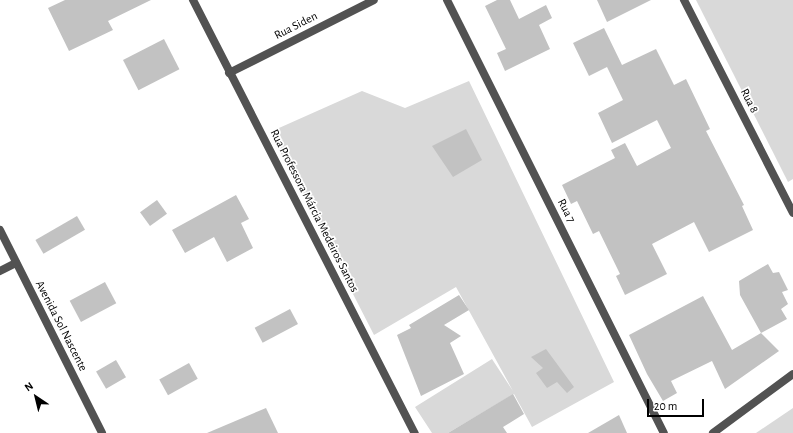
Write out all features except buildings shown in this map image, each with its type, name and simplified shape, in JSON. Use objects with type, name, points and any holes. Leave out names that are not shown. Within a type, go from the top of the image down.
[{"type":"street","name":"Rua Professora Márcia Medeiros Santos","points":[[193,0],[229,73],[416,433]]},
{"type":"street","name":"Rua Siden","points":[[229,73],[374,0]]},
{"type":"street","name":"Rua 7","points":[[447,0],[664,433]]},
{"type":"street","name":"Rua 8","points":[[684,0],[793,213]]},
{"type":"street","name":"Avenida Sol Nascente","points":[[0,230],[102,433]]},
{"type":"street","points":[[0,271],[16,263]]},
{"type":"street","points":[[713,433],[793,374]]},
{"type":"shaded area","points":[[696,0],[793,0],[793,179],[788,182]]},
{"type":"shaded area","points":[[469,81],[614,382],[532,427],[514,394],[448,433],[432,433],[415,407],[492,359],[513,391],[456,287],[374,335],[270,132],[362,91],[405,108]]},
{"type":"shaded area","points":[[793,408],[793,433],[756,433]]}]
